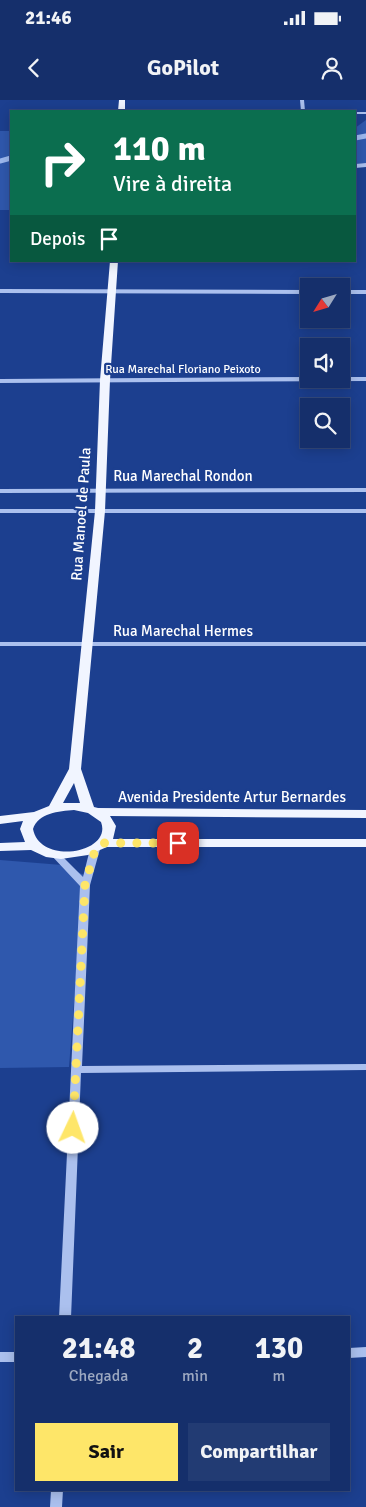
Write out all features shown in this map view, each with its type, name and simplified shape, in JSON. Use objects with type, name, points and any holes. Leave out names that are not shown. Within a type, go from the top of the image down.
[{"type":"main road","name":"Rua Manoel de Paula","points":[[54,808],[75,769],[100,511],[105,380],[114,262]]},
{"type":"main road","name":"Rua Manoel de Paula","points":[[75,769],[93,810]]},
{"type":"main road","points":[[0,820],[36,815],[54,808],[74,806],[93,810],[106,819],[110,827],[109,835],[99,846]]},
{"type":"main road","name":"Avenida Presidente Artur Bernardes","points":[[93,810],[366,814]]},
{"type":"main road","points":[[36,815],[29,822],[26,830],[28,838],[34,846],[56,855],[76,855],[99,846],[366,843]]},
{"type":"main road","points":[[0,847],[34,846]]},
{"type":"street","points":[[0,291],[300,292]]},
{"type":"street","points":[[350,292],[366,292]]},
{"type":"street","name":"Rua Marechal Floriano Peixoto","points":[[0,381],[366,379]]},
{"type":"street","name":"Rua Marechal Rondon","points":[[0,491],[366,490]]},
{"type":"street","points":[[0,511],[366,510]]},
{"type":"street","name":"Rua Marechal Hermes","points":[[0,644],[366,644]]},
{"type":"street","points":[[65,1316],[85,885],[99,846]]},
{"type":"street","points":[[56,855],[85,885]]},
{"type":"street","points":[[76,1070],[366,1067]]},
{"type":"street","points":[[350,1353],[366,1352]]},
{"type":"street","points":[[0,1357],[15,1357]]},
{"type":"street","points":[[56,1507],[57,1491]]},
{"type":"shaded area","points":[[366,120],[366,163],[356,164],[356,127]]},
{"type":"shaded area","points":[[0,131],[10,131],[10,210],[0,210]]},
{"type":"shaded area","points":[[0,860],[62,865],[84,875],[69,1067],[0,1068]]},
{"type":"waterway","points":[[356,138],[366,136]]},
{"type":"waterway","points":[[0,161],[10,158]]},
{"type":"route","points":[[73,1128],[85,885],[95,850],[104,843],[178,843]]}]
